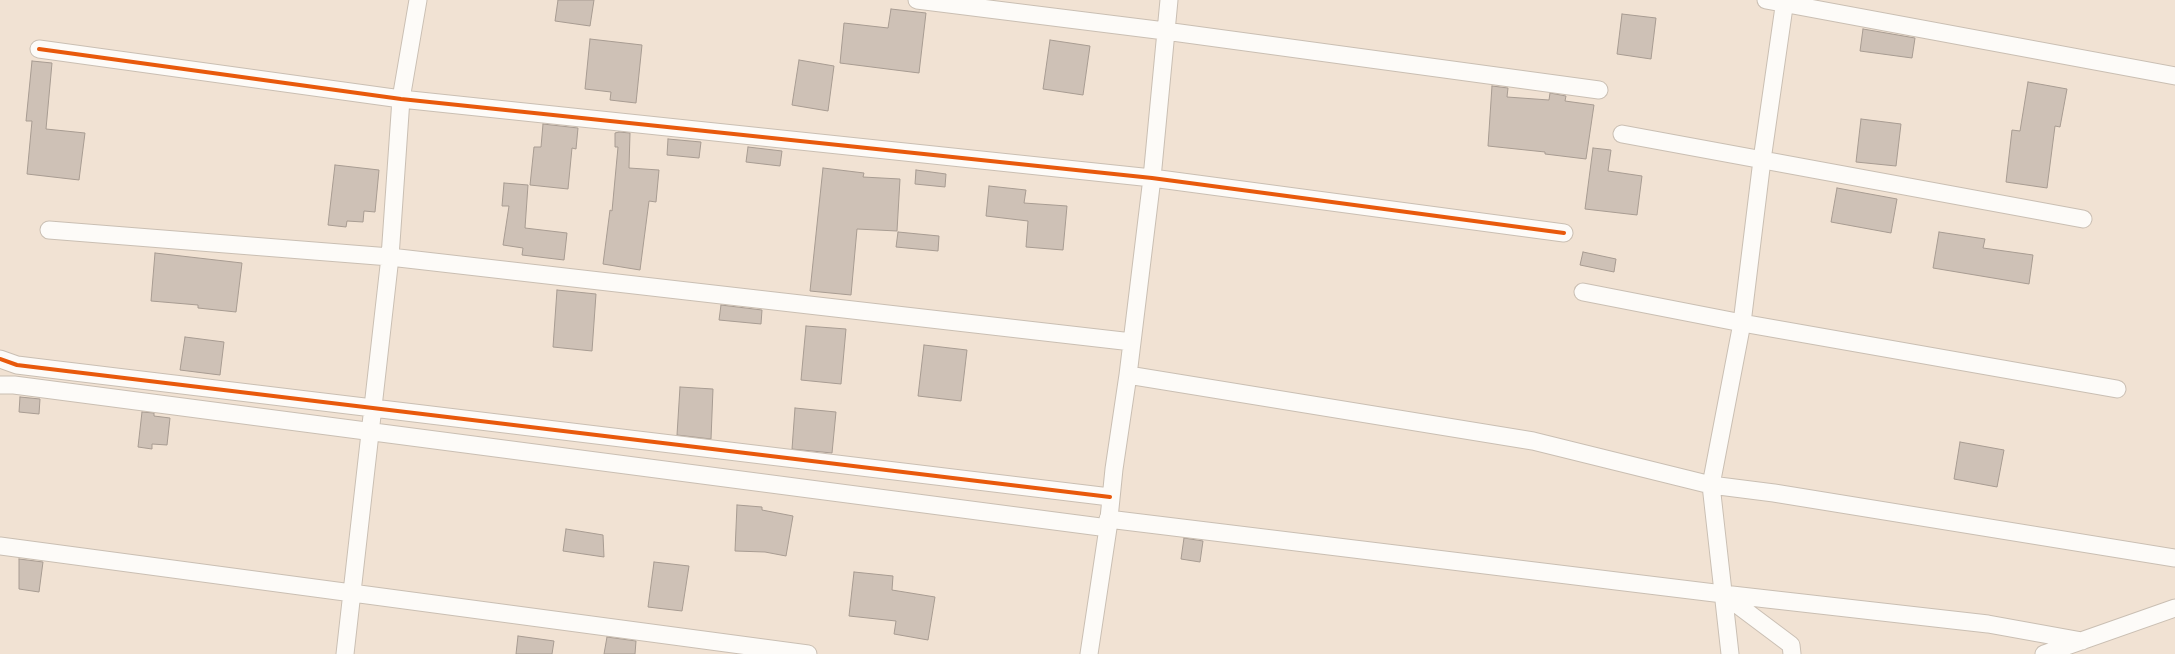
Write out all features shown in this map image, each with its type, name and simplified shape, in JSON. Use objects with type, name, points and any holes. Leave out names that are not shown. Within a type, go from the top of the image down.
[{"type":"street","points":[[344,654],[390,257],[401,99],[418,0]]},
{"type":"street","points":[[917,0],[1165,31],[1599,90]]},
{"type":"street","points":[[1089,654],[1128,375],[1152,178],[1169,0]]},
{"type":"street","points":[[1766,0],[1784,2],[2175,76]]},
{"type":"street","points":[[1730,654],[1711,485],[1742,323],[1762,160],[1784,2]]},
{"type":"street","points":[[39,49],[401,99],[1152,178],[1564,233]]},
{"type":"street","points":[[1622,134],[2083,219]]},
{"type":"street","points":[[50,230],[390,257],[1132,342]]},
{"type":"street","points":[[1582,292],[1742,323],[2117,389]]},
{"type":"street","points":[[0,359],[17,365],[1110,497]]},
{"type":"street","points":[[17,365],[7,385],[56,390],[370,432],[1108,523],[1988,624],[2082,641]]},
{"type":"street","points":[[56,390],[58,370]]},
{"type":"street","points":[[1128,375],[1533,441],[1711,485],[1782,494],[2175,558]]},
{"type":"street","points":[[0,546],[808,654]]},
{"type":"street","points":[[1723,594],[1791,644],[1792,654]]},
{"type":"street","points":[[2044,654],[2175,608]]},
{"type":"building","points":[[558,0],[594,0],[590,26],[555,21]]},
{"type":"building","points":[[891,9],[926,13],[919,73],[840,63],[844,23],[888,28]]},
{"type":"building","points":[[1622,14],[1656,18],[1651,59],[1617,54]]},
{"type":"building","points":[[1863,29],[1915,38],[1912,58],[1860,51]]},
{"type":"building","points":[[590,39],[642,45],[636,103],[610,100],[611,92],[585,89]]},
{"type":"building","points":[[1050,40],[1090,46],[1083,95],[1043,89]]},
{"type":"building","points":[[799,60],[834,66],[828,111],[792,105]]},
{"type":"building","points":[[32,61],[52,63],[46,129],[85,133],[79,180],[27,174],[32,121],[26,121]]},
{"type":"building","points":[[2028,82],[2067,89],[2060,127],[2055,126],[2047,188],[2006,182],[2012,130],[2020,131]]},
{"type":"building","points":[[1492,86],[1508,88],[1507,97],[1549,100],[1550,93],[1566,96],[1565,101],[1594,105],[1586,159],[1545,154],[1545,152],[1488,146]]},
{"type":"building","points":[[1861,119],[1901,124],[1896,166],[1856,162]]},
{"type":"building","points":[[543,124],[578,128],[576,149],[572,148],[568,189],[530,185],[534,147],[541,147]]},
{"type":"building","points":[[615,133],[630,133],[629,168],[659,170],[656,202],[649,201],[640,270],[603,264],[610,210],[612,211],[618,147],[615,147]]},
{"type":"building","points":[[668,139],[701,142],[699,158],[667,155]]},
{"type":"building","points":[[748,147],[782,151],[780,166],[746,162]]},
{"type":"building","points":[[1593,148],[1611,150],[1608,171],[1642,176],[1637,215],[1585,209]]},
{"type":"building","points":[[335,165],[379,170],[375,212],[364,211],[363,222],[347,221],[346,227],[328,225]]},
{"type":"building","points":[[823,168],[864,173],[863,177],[900,179],[897,231],[857,229],[851,295],[810,291]]},
{"type":"building","points":[[916,170],[946,174],[945,187],[915,184]]},
{"type":"building","points":[[504,183],[528,185],[525,228],[567,233],[564,260],[522,255],[523,248],[503,245],[509,206],[502,206]]},
{"type":"building","points":[[989,186],[1026,190],[1024,203],[1067,206],[1063,250],[1026,247],[1028,221],[986,216]]},
{"type":"building","points":[[1837,188],[1897,199],[1891,233],[1831,222]]},
{"type":"building","points":[[898,232],[939,236],[938,251],[896,247]]},
{"type":"building","points":[[1939,232],[1985,239],[1983,248],[2033,255],[2029,284],[1933,268]]},
{"type":"building","points":[[1583,252],[1616,259],[1614,272],[1580,265]]},
{"type":"building","points":[[155,253],[242,263],[236,312],[198,308],[198,305],[151,301]]},
{"type":"building","points":[[557,290],[596,294],[592,351],[553,347]]},
{"type":"building","points":[[721,305],[762,310],[761,324],[719,320]]},
{"type":"building","points":[[806,326],[846,329],[841,384],[801,380]]},
{"type":"building","points":[[185,337],[224,342],[220,375],[180,370]]},
{"type":"building","points":[[924,345],[967,350],[961,401],[918,396]]},
{"type":"building","points":[[680,387],[713,389],[711,439],[677,435]]},
{"type":"building","points":[[20,397],[40,399],[39,414],[19,412]]},
{"type":"building","points":[[795,408],[836,412],[832,453],[792,449]]},
{"type":"building","points":[[142,412],[154,413],[154,416],[170,418],[167,445],[152,444],[152,449],[138,447]]},
{"type":"building","points":[[1960,442],[2004,450],[1997,487],[1954,479]]},
{"type":"building","points":[[737,505],[762,507],[762,510],[793,516],[786,556],[765,552],[735,551]]},
{"type":"building","points":[[566,529],[603,535],[604,557],[563,551]]},
{"type":"building","points":[[1184,538],[1203,541],[1200,562],[1181,559]]},
{"type":"building","points":[[19,559],[43,562],[39,592],[19,589]]},
{"type":"building","points":[[654,562],[689,566],[682,611],[648,607]]},
{"type":"building","points":[[854,572],[893,576],[892,590],[935,597],[928,640],[894,634],[896,621],[849,616]]},
{"type":"building","points":[[518,636],[554,641],[552,654],[516,654]]},
{"type":"building","points":[[607,637],[636,641],[635,654],[604,654]]},
{"type":"cycle path","points":[[39,49],[401,99],[1152,178],[1564,233]]},
{"type":"cycle path","points":[[0,359],[17,365],[1110,497]]}]
